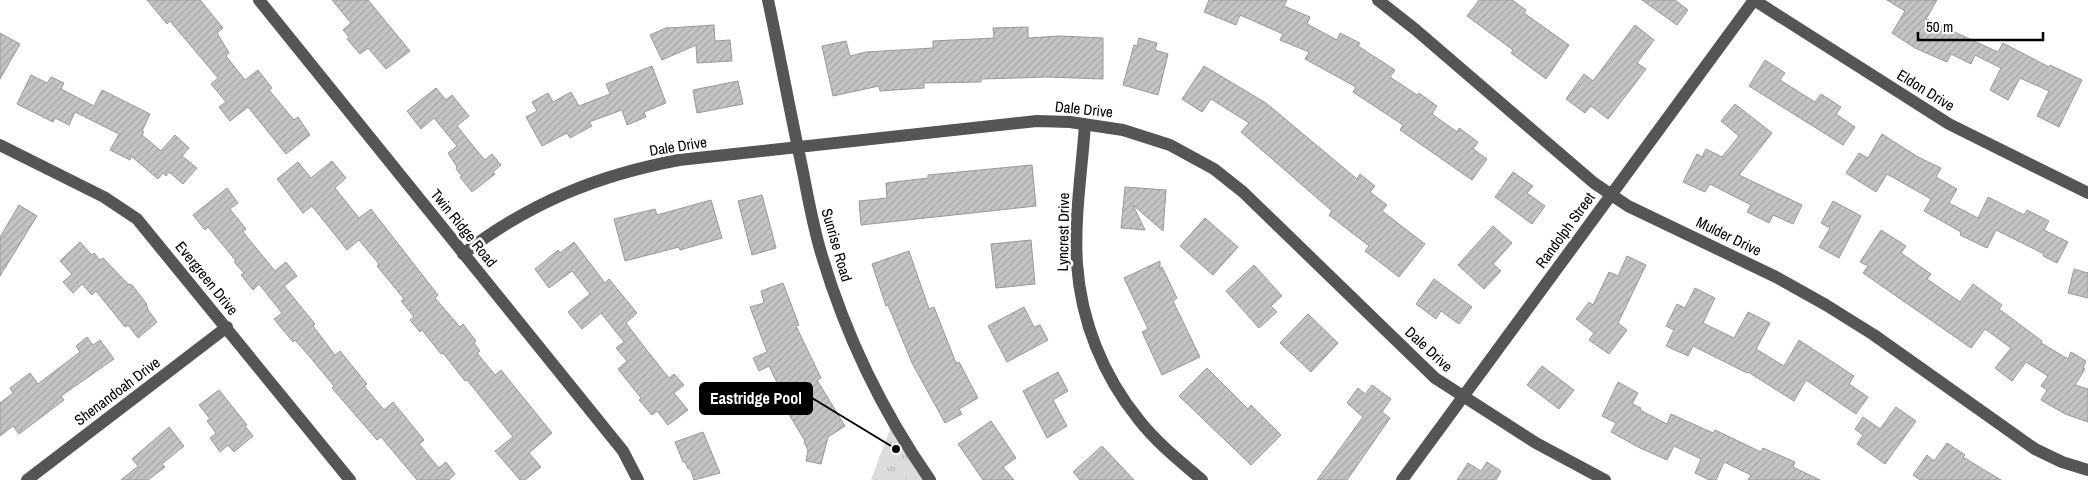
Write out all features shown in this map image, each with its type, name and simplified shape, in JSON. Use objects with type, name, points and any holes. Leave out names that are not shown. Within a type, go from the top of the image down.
[{"type":"street","name":"Twin Ridge Road","points":[[259,0],[623,451],[638,480]]},
{"type":"street","name":"Sunrise Road","points":[[768,0],[814,227],[841,313],[879,397],[907,446],[930,480]]},
{"type":"street","name":"Mulder Drive","points":[[1378,0],[1416,30],[1587,178],[1611,195],[1628,206],[1776,277],[1826,305],[1874,335],[2035,449],[2062,462],[2088,470]]},
{"type":"street","name":"Randolph Street","points":[[1402,480],[1754,0]]},
{"type":"street","name":"Eldon Drive","points":[[1754,0],[1949,124],[2088,192]]},
{"type":"street","name":"Dale Drive","points":[[463,254],[501,227],[562,194],[607,177],[680,160],[1029,121],[1055,121],[1123,130],[1153,139],[1186,153],[1222,175],[1243,192],[1430,374],[1445,386],[1536,444],[1606,480]]},
{"type":"street","name":"Lyncrest Drive","points":[[1085,124],[1077,263],[1082,299],[1092,335],[1113,382],[1139,421],[1162,445],[1202,480]]},
{"type":"street","name":"Evergreen Drive","points":[[1,146],[104,197],[137,219],[350,480]]},
{"type":"street","name":"Shenandoah Drive","points":[[27,480],[227,327]]},
{"type":"green space","points":[[893,421],[930,480],[871,480]]},
{"type":"building","points":[[147,0],[200,0],[223,28],[217,33],[229,53],[226,56],[245,80],[258,70],[272,88],[269,90],[294,120],[298,117],[310,135],[286,154],[248,107],[230,121],[219,107],[226,102],[211,84],[218,78],[170,21],[167,24]]},
{"type":"building","points":[[332,0],[368,0],[410,51],[386,69],[368,48],[360,54],[347,39],[349,37],[343,30],[351,23]]},
{"type":"building","points":[[1209,0],[1287,0],[1284,6],[1310,17],[1307,24],[1337,40],[1340,33],[1360,43],[1358,46],[1395,70],[1390,77],[1417,95],[1419,93],[1437,106],[1432,114],[1457,132],[1459,128],[1478,142],[1473,149],[1487,159],[1472,180],[1400,130],[1403,125],[1353,92],[1356,87],[1305,59],[1309,52],[1280,40],[1283,34],[1240,15],[1236,25],[1204,12]]},
{"type":"building","points":[[1479,0],[1512,0],[1526,10],[1524,13],[1569,45],[1546,79],[1511,53],[1513,50],[1467,16]]},
{"type":"building","points":[[1642,0],[1675,0],[1688,10],[1677,25]]},
{"type":"building","points":[[1887,0],[1937,0],[1926,19],[1998,52],[2003,43],[2049,67],[2050,65],[2082,80],[2059,127],[2037,116],[2049,91],[2020,78],[2008,100],[1990,90],[2001,68],[1975,55],[1971,64],[1951,54],[1947,62],[1915,48],[1892,33],[1905,11]]},
{"type":"building","points":[[714,25],[715,41],[730,40],[732,61],[697,63],[696,45],[662,60],[650,35],[668,27]]},
{"type":"building","points":[[1635,25],[1654,40],[1637,63],[1646,69],[1608,119],[1591,106],[1585,113],[1566,99],[1584,74],[1593,81]]},
{"type":"building","points":[[1028,27],[1028,38],[1060,36],[1103,38],[1103,79],[1048,77],[981,79],[981,82],[924,83],[924,88],[880,91],[879,86],[833,96],[822,46],[846,41],[850,56],[866,52],[933,48],[933,41],[994,38],[993,28]]},
{"type":"building","points":[[0,33],[20,44],[0,79]]},
{"type":"building","points":[[1139,38],[1157,43],[1155,50],[1168,54],[1158,95],[1123,85],[1134,45],[1137,46]]},
{"type":"building","points":[[1765,60],[1785,73],[1780,80],[1815,102],[1821,94],[1841,107],[1836,114],[1855,127],[1843,145],[1749,86]]},
{"type":"building","points":[[652,66],[666,103],[644,112],[646,117],[627,125],[622,110],[589,122],[592,126],[570,138],[567,133],[542,146],[526,117],[537,111],[532,102],[548,93],[553,102],[571,92],[579,106],[610,94],[606,84]]},
{"type":"building","points":[[1204,66],[1266,103],[1357,179],[1360,174],[1375,186],[1370,192],[1387,205],[1382,211],[1425,244],[1399,277],[1365,251],[1369,246],[1329,215],[1332,211],[1241,132],[1249,123],[1211,99],[1202,112],[1182,99]]},
{"type":"building","points":[[31,75],[47,83],[51,77],[64,83],[61,89],[94,106],[102,90],[150,114],[142,135],[161,151],[175,135],[189,148],[182,156],[197,168],[183,184],[169,172],[166,176],[163,173],[158,179],[131,156],[130,160],[110,150],[119,134],[75,112],[69,125],[55,118],[53,122],[17,104]]},
{"type":"building","points":[[738,81],[743,104],[697,113],[693,90]]},
{"type":"building","points":[[436,88],[446,100],[452,95],[469,116],[457,126],[478,152],[485,160],[492,154],[501,165],[493,172],[495,174],[472,192],[460,177],[462,176],[448,153],[457,146],[434,118],[421,129],[407,111]]},
{"type":"building","points":[[1735,104],[1772,133],[1739,175],[1802,205],[1793,224],[1773,215],[1769,223],[1747,212],[1751,205],[1710,184],[1705,192],[1683,182],[1697,154],[1702,157],[1706,149],[1722,157],[1739,136],[1721,121]]},
{"type":"building","points":[[1882,134],[1918,157],[1941,168],[1936,177],[1957,189],[1949,203],[1978,218],[1988,197],[2024,215],[2027,210],[2049,221],[2044,230],[2068,242],[2057,263],[2043,256],[2044,254],[1996,230],[1987,248],[1960,235],[1961,232],[1924,211],[1931,199],[1887,174],[1876,192],[1846,173],[1859,153],[1868,158]]},
{"type":"building","points":[[332,161],[346,178],[335,188],[359,218],[371,209],[438,295],[435,298],[460,327],[463,324],[476,341],[474,343],[480,351],[477,353],[495,375],[501,370],[552,433],[529,453],[541,467],[525,480],[520,480],[495,451],[513,437],[467,380],[465,381],[443,353],[441,354],[422,330],[420,332],[410,320],[414,317],[401,301],[404,299],[377,266],[379,264],[359,240],[347,250],[312,206],[303,213],[277,179],[298,162],[311,178]]},
{"type":"building","points":[[1032,165],[1036,206],[861,225],[859,201],[887,198],[886,183],[928,178],[928,175]]},
{"type":"building","points":[[1513,172],[1533,186],[1527,193],[1545,206],[1532,224],[1495,197]]},
{"type":"building","points":[[1125,187],[1166,190],[1163,231],[1133,205],[1145,230],[1121,228]]},
{"type":"building","points":[[227,188],[238,203],[230,209],[246,229],[243,232],[275,271],[286,262],[297,276],[284,286],[315,324],[313,326],[335,355],[340,351],[367,384],[364,386],[384,410],[393,402],[424,440],[419,444],[439,468],[446,462],[455,474],[449,480],[417,480],[381,437],[377,440],[332,388],[334,386],[310,357],[295,340],[293,342],[274,319],[282,313],[259,284],[253,290],[241,275],[244,273],[234,262],[236,261],[208,227],[205,230],[193,215]]},
{"type":"building","points":[[762,195],[776,248],[752,255],[738,201]]},
{"type":"building","points":[[711,200],[722,238],[680,250],[679,247],[625,261],[614,219],[655,209],[657,215]]},
{"type":"building","points":[[1833,201],[1861,216],[1839,258],[1819,247],[1830,228],[1821,223]]},
{"type":"building","points":[[19,205],[37,216],[0,276],[0,237]]},
{"type":"building","points":[[1205,218],[1238,247],[1213,275],[1180,246]]},
{"type":"building","points":[[1493,226],[1512,243],[1493,264],[1501,271],[1484,289],[1458,265]]},
{"type":"building","points":[[1881,230],[1906,246],[1901,253],[1931,274],[1927,279],[1960,302],[1973,284],[2002,305],[1999,309],[2042,341],[2041,343],[2068,359],[2071,352],[2086,361],[2083,368],[2085,369],[2075,385],[2088,389],[2088,422],[2065,414],[2041,400],[2047,390],[2041,386],[2048,376],[2026,362],[2012,381],[1995,368],[2011,348],[1985,329],[1971,348],[1863,273],[1868,266],[1860,262]]},
{"type":"building","points":[[1031,240],[1035,284],[996,288],[991,244]]},
{"type":"building","points":[[80,242],[92,255],[94,253],[100,260],[103,258],[128,284],[132,285],[146,303],[148,310],[157,322],[138,338],[128,325],[125,327],[96,291],[92,295],[82,284],[73,293],[63,282],[72,274],[60,261]]},
{"type":"building","points":[[574,242],[605,283],[609,279],[637,313],[626,323],[645,348],[669,378],[674,374],[684,385],[674,393],[688,410],[668,425],[657,411],[652,415],[639,400],[641,398],[618,369],[627,361],[616,348],[624,342],[601,313],[582,329],[568,312],[590,294],[572,271],[549,288],[535,269],[558,250],[560,253]]},
{"type":"building","points":[[909,251],[929,309],[934,307],[956,363],[959,362],[978,398],[959,409],[962,414],[945,423],[912,363],[888,305],[886,306],[872,264]]},
{"type":"building","points":[[1627,256],[1646,265],[1618,323],[1627,330],[1609,354],[1589,340],[1594,333],[1576,319],[1589,302],[1593,305],[1609,272],[1618,276]]},
{"type":"building","points":[[1160,261],[1160,270],[1162,267],[1177,298],[1173,301],[1200,357],[1162,375],[1142,332],[1148,329],[1124,278]]},
{"type":"building","points":[[1254,265],[1282,296],[1271,306],[1277,312],[1259,328],[1226,291]]},
{"type":"building","points":[[2074,269],[2088,273],[2088,298],[2068,293]]},
{"type":"building","points":[[1434,279],[1472,307],[1459,324],[1441,311],[1436,319],[1416,304]]},
{"type":"building","points":[[783,283],[799,325],[796,326],[821,378],[817,380],[845,426],[828,437],[821,464],[806,461],[808,450],[805,441],[787,411],[790,410],[769,366],[759,371],[753,358],[767,352],[750,307],[764,303],[761,291]]},
{"type":"building","points":[[1695,288],[1715,298],[1703,323],[1734,338],[1748,312],[1770,323],[1756,349],[1784,366],[1799,340],[1854,376],[1849,384],[1868,397],[1856,414],[1806,380],[1794,401],[1748,372],[1693,346],[1688,356],[1666,346],[1674,330],[1666,326],[1677,304],[1685,308]]},
{"type":"building","points":[[1024,307],[1034,327],[1040,325],[1048,340],[1007,362],[988,326]]},
{"type":"building","points":[[1308,314],[1338,343],[1311,372],[1280,343]]},
{"type":"building","points":[[87,337],[93,345],[100,340],[114,359],[61,396],[64,400],[19,434],[13,426],[0,436],[0,403],[13,393],[10,388],[30,373],[38,384],[80,352],[76,346]]},
{"type":"building","points":[[1542,366],[1574,390],[1559,409],[1527,385]]},
{"type":"building","points":[[1207,368],[1248,409],[1251,405],[1281,435],[1251,465],[1179,396]]},
{"type":"building","points":[[1058,372],[1068,391],[1053,400],[1067,426],[1047,438],[1023,391]]},
{"type":"building","points":[[1618,382],[1638,393],[1632,404],[1667,424],[1671,414],[1713,433],[1715,430],[1761,452],[1763,448],[1795,462],[1793,467],[1820,480],[1748,480],[1751,475],[1724,462],[1716,480],[1709,480],[1695,473],[1701,459],[1674,446],[1667,460],[1638,447],[1611,432],[1616,423],[1602,416]]},
{"type":"building","points":[[1372,385],[1391,399],[1382,412],[1390,418],[1347,480],[1317,480],[1363,417],[1347,403],[1358,388],[1365,394]]},
{"type":"building","points":[[219,390],[247,425],[245,426],[253,436],[234,452],[228,445],[220,452],[210,438],[216,433],[207,421],[210,419],[199,405]]},
{"type":"building","points":[[1896,407],[1916,421],[1885,464],[1857,444],[1863,435],[1855,429],[1863,417],[1880,429]]},
{"type":"building","points":[[991,421],[1016,458],[1003,467],[1014,480],[983,480],[958,444]]},
{"type":"building","points":[[169,427],[184,446],[162,464],[165,467],[148,480],[121,480],[138,466],[132,459]]},
{"type":"building","points":[[703,432],[720,473],[694,480],[690,468],[688,469],[685,462],[683,462],[675,442]]},
{"type":"building","points":[[1947,443],[1965,455],[1963,457],[2001,480],[1920,480],[1913,475],[1927,455],[1934,461]]},
{"type":"building","points":[[1102,446],[1134,480],[1080,480],[1073,472]]},
{"type":"building","points":[[1487,462],[1501,471],[1496,480],[1457,480],[1468,463],[1481,471]]},
{"type":"place","name":"Eastridge Pool","points":[[896,449]]}]
